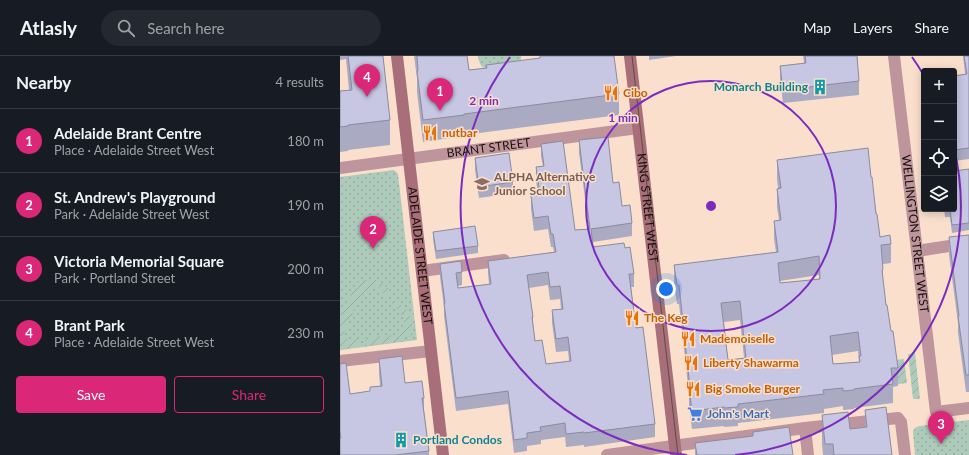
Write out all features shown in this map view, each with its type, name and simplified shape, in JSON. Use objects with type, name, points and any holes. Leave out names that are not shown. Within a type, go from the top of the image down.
[{"type":"main road","name":"ADELAIDE STREET WEST","points":[[397,56],[443,455]]},
{"type":"main road","name":"KING STREET WEST","points":[[630,56],[676,450]]},
{"type":"street","name":"WELLINGTON STREET WEST","points":[[894,56],[936,412],[969,408]]},
{"type":"street","name":"BRANT STREET","points":[[340,168],[638,128]]},
{"type":"street","points":[[917,251],[969,243]]},
{"type":"street","points":[[422,271],[512,258]]},
{"type":"street","points":[[340,361],[431,350]]},
{"type":"street","points":[[607,455],[676,450],[805,428],[898,418],[901,422],[905,455]]},
{"type":"street","points":[[805,428],[808,455]]},
{"type":"green space","points":[[478,56],[521,56],[521,59],[518,64],[501,68],[487,69],[480,64]]},
{"type":"green space","points":[[394,170],[398,174],[417,340],[340,350],[340,177]]},
{"type":"green space","points":[[365,280],[379,281],[390,291],[390,293],[386,296],[378,287],[361,295],[343,335],[346,339],[359,339],[359,347],[340,350],[340,319],[356,283]]},
{"type":"green space","points":[[397,300],[411,317],[412,335],[397,337],[397,342],[366,346],[365,338],[401,334],[403,332],[403,318],[392,303]]},
{"type":"green space","points":[[915,353],[920,399],[913,399],[908,354]]},
{"type":"green space","points":[[904,359],[907,383],[898,384],[895,360]]},
{"type":"green space","points":[[969,420],[969,455],[915,455],[913,432],[915,428],[920,426]]},
{"type":"building","points":[[348,56],[383,56],[390,120],[340,127],[340,91],[352,90]]},
{"type":"building","points":[[417,56],[467,56],[469,70],[487,68],[486,65],[540,58],[540,56],[614,56],[619,94],[423,120],[417,71]]},
{"type":"building","name":"Monarch Building","points":[[805,56],[857,56],[859,81],[783,90],[780,66],[806,63]]},
{"type":"building","points":[[964,56],[969,56],[969,148],[957,150],[957,76],[967,74]]},
{"type":"building","points":[[608,137],[613,183],[619,182],[622,206],[630,205],[632,223],[591,229],[593,247],[624,243],[625,248],[630,247],[634,274],[629,274],[636,328],[643,327],[655,424],[566,434],[565,423],[540,427],[541,431],[527,433],[527,438],[514,440],[508,391],[456,398],[440,264],[461,261],[462,272],[456,273],[458,288],[491,284],[488,261],[556,252],[548,216],[534,218],[531,196],[540,194],[536,167],[544,166],[541,144],[563,141],[575,230],[590,229],[579,140]],"holes":[[[548,272],[550,287],[560,286],[563,309],[552,310],[556,339],[568,337],[571,361],[546,364],[542,340],[535,341],[527,275]]]},
{"type":"building","points":[[868,148],[880,237],[890,235],[891,244],[881,245],[886,305],[891,331],[893,331],[898,368],[891,368],[893,384],[843,391],[843,388],[823,390],[824,394],[738,404],[738,407],[724,407],[692,411],[679,285],[677,285],[674,265],[778,252],[774,221],[781,220],[777,189],[781,188],[777,160]],"holes":[[[819,256],[820,279],[780,283],[778,263]],[[740,301],[746,358],[728,360],[721,303]],[[858,332],[861,356],[859,356],[860,362],[833,364],[830,336]]]},
{"type":"building","points":[[509,153],[513,182],[479,187],[475,158]]},
{"type":"building","points":[[969,169],[969,223],[952,225],[950,212],[957,212],[957,171]]},
{"type":"building","points":[[475,226],[478,246],[436,251],[433,232]]},
{"type":"building","points":[[969,235],[969,375],[966,375],[949,237]]},
{"type":"building","points":[[402,356],[405,383],[422,381],[424,398],[422,398],[429,451],[395,455],[340,455],[340,364],[346,363],[350,394],[370,391],[370,387],[382,386],[379,359]]},
{"type":"building","points":[[886,407],[892,455],[834,455],[833,444],[825,444],[822,415],[848,412],[850,429],[867,427],[865,410]]},
{"type":"building","points":[[789,427],[793,455],[697,455],[695,443],[753,436],[753,432]]},
{"type":"tram line","points":[[632,56],[678,455]]},
{"type":"place","name":"Monarch Building","points":[[820,87]]},
{"type":"place","name":"Cibo","points":[[611,93]]},
{"type":"place","name":"Brant Park","points":[[367,97]]},
{"type":"place","name":"Adelaide Brant Centre","points":[[440,111]]},
{"type":"place","name":"nutbar","points":[[430,133]]},
{"type":"place","name":"ALPHA Alternative Junior School","points":[[482,184]]},
{"type":"place","name":"St. Andrew's Playground","points":[[373,249]]},
{"type":"place","name":"The Keg","points":[[632,318]]},
{"type":"place","name":"Mademoiselle","points":[[688,339]]},
{"type":"place","name":"Liberty Shawarma","points":[[691,363]]},
{"type":"place","name":"Big Smoke Burger","points":[[693,389]]},
{"type":"place","name":"John's Mart","points":[[695,414]]},
{"type":"place","name":"Portland Condos","points":[[401,440]]},
{"type":"place","name":"Victoria Memorial Square","points":[[941,444]]}]
